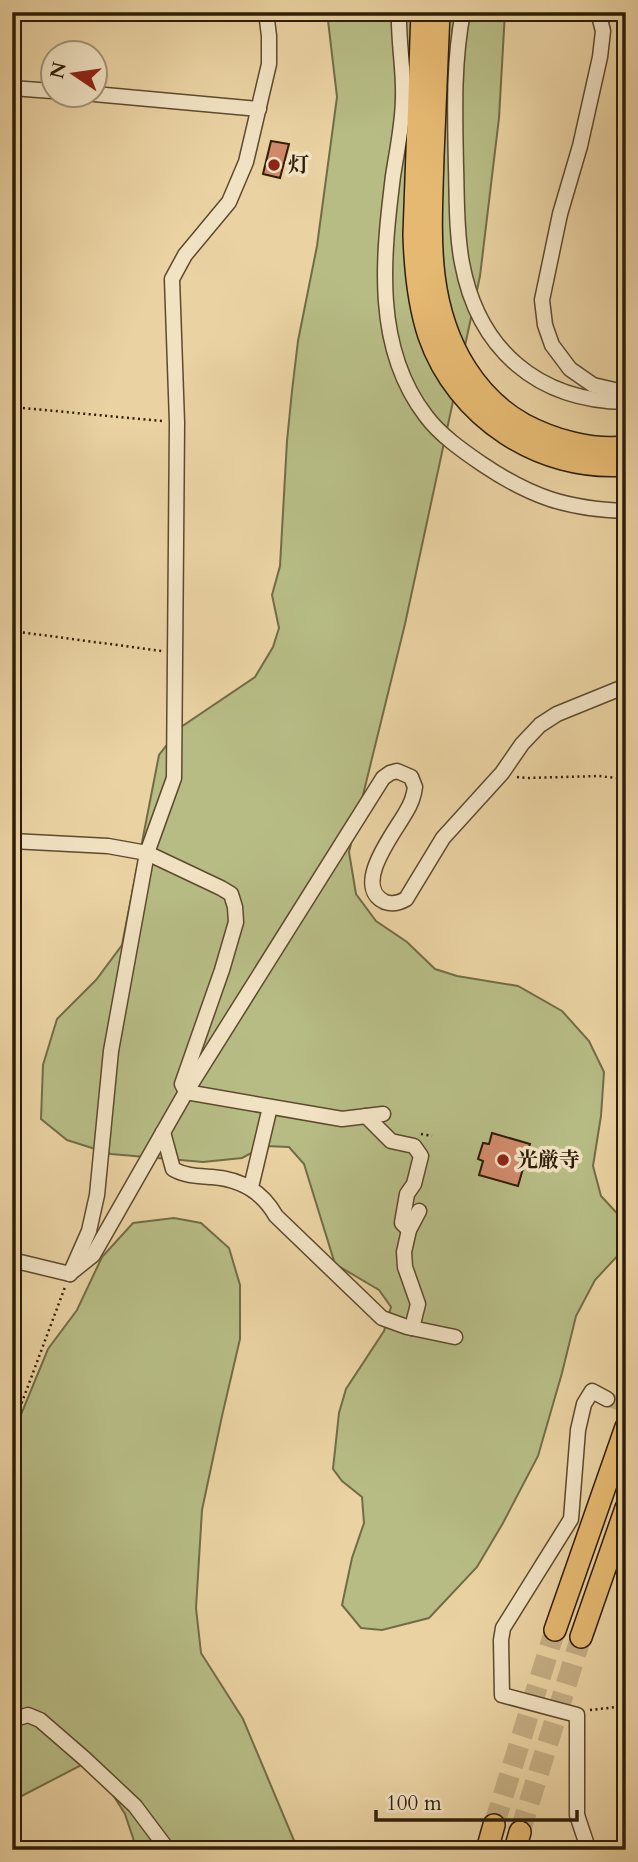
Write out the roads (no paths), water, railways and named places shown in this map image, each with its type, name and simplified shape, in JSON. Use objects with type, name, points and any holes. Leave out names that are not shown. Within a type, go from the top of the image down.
[{"type":"highway","points":[[422,12],[415,262],[422,311],[439,360],[467,401],[505,434],[526,446],[573,461],[596,465],[626,465]]},
{"type":"highway","points":[[439,12],[431,234],[435,289],[448,338],[478,385],[517,420],[536,431],[577,444],[626,447]]},
{"type":"highway","points":[[555,1630],[626,1427]]},
{"type":"highway","points":[[581,1637],[626,1508]]},
{"type":"highway","points":[[487,1850],[494,1825]]},
{"type":"street","points":[[69,1274],[89,1231],[97,1195],[111,1051],[148,853],[174,778],[177,423],[172,279],[185,255],[229,202],[246,162],[269,64],[266,12]]},
{"type":"street","points":[[399,12],[398,40],[403,97],[385,242],[384,279],[392,340],[411,396],[428,419],[449,439],[525,490],[573,507],[626,511]]},
{"type":"street","points":[[463,12],[456,60],[458,223],[461,260],[477,313],[486,331],[502,351],[537,379],[582,396],[626,402]]},
{"type":"street","points":[[598,12],[603,31],[600,57],[542,300],[545,325],[552,345],[570,369],[593,385],[626,395]]},
{"type":"street","points":[[12,88],[38,90]]},
{"type":"street","points":[[108,95],[259,108]]},
{"type":"street","points":[[69,1274],[93,1255],[186,1093],[383,779],[397,771],[411,777],[415,787],[408,810],[377,862],[371,883],[380,898],[385,902],[397,904],[406,899],[443,838],[502,773],[522,744],[540,725],[557,714],[626,686]]},
{"type":"street","points":[[12,841],[108,846],[148,853],[230,894],[235,907],[236,922],[182,1084],[186,1093]]},
{"type":"street","points":[[186,1093],[342,1119],[383,1114]]},
{"type":"street","points":[[246,1186],[253,1183],[270,1107]]},
{"type":"street","points":[[366,1116],[391,1141],[414,1146],[421,1156],[414,1184],[407,1194],[402,1223],[409,1230]]},
{"type":"street","points":[[163,1132],[173,1169],[187,1175],[242,1182],[268,1202],[276,1216],[382,1318],[412,1328],[455,1336]]},
{"type":"street","points":[[412,1328],[418,1304],[405,1267],[404,1251],[409,1230],[419,1211]]},
{"type":"street","points":[[12,1260],[69,1274]]},
{"type":"street","points":[[593,1850],[587,1845],[578,1815],[577,1715],[502,1695],[501,1640],[503,1628],[571,1519],[578,1430],[584,1404],[592,1391],[607,1399]]},
{"type":"street","points":[[12,1720],[28,1715],[40,1720],[135,1806],[168,1850]]},
{"type":"tunnel","points":[[607,1399],[626,1406]]},
{"type":"tunnel","points":[[494,1825],[555,1630]]},
{"type":"tunnel","points":[[520,1832],[581,1637]]},
{"type":"place","name":"灯","points":[[274,165]]},
{"type":"place","name":"光厳寺","points":[[503,1160]]}]
